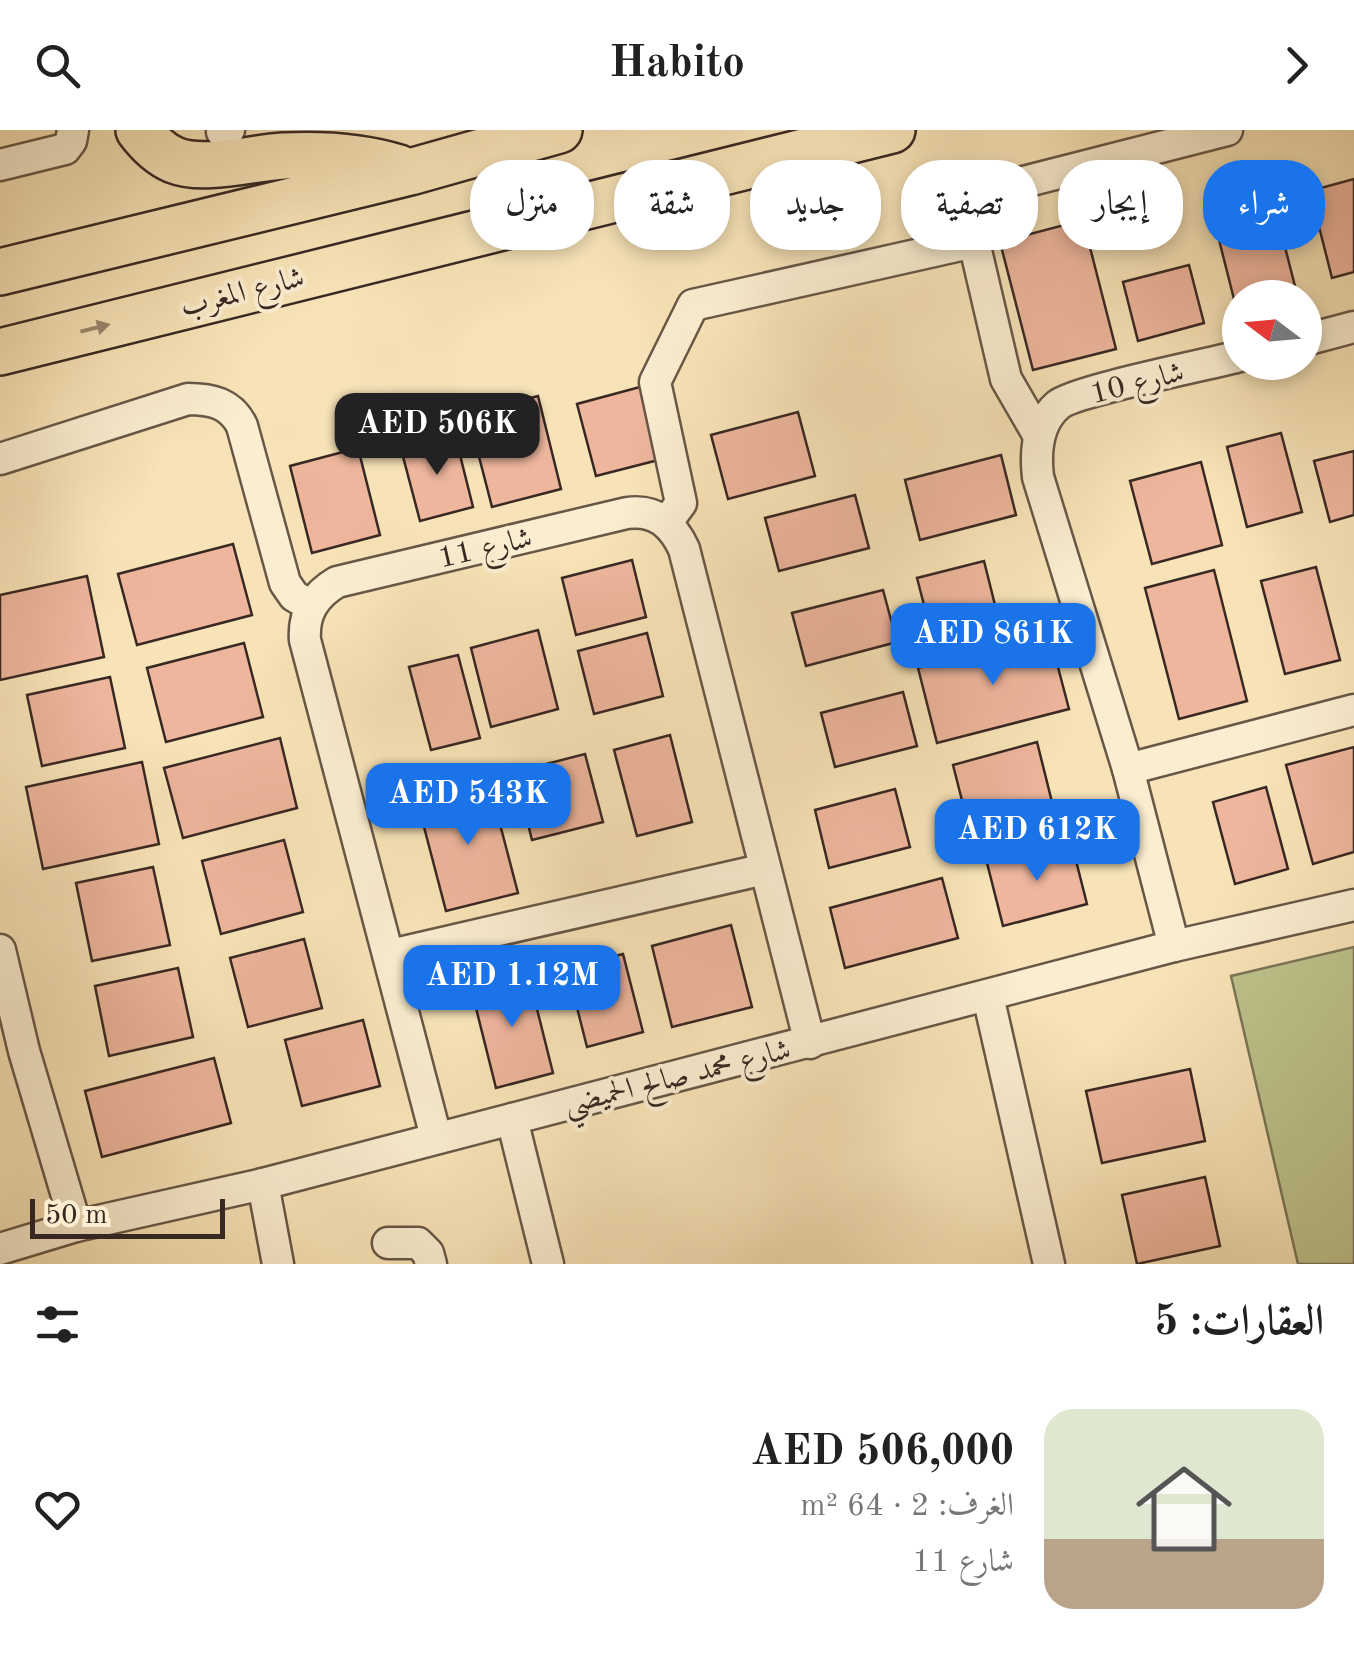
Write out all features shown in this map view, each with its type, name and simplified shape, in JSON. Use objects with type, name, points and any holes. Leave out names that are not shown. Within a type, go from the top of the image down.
[{"type":"highway","points":[[139,130],[150,144],[176,162],[216,164],[323,155],[376,161],[410,172]]},
{"type":"highway","points":[[7,267],[410,172],[559,130]]},
{"type":"highway","name":"شارع المغرب","points":[[16,348],[892,130]]},
{"type":"highway","points":[[0,377],[16,348]]},
{"type":"street","points":[[0,165],[65,148],[71,142],[73,130]]},
{"type":"street","points":[[1038,178],[1227,130]]},
{"type":"street","points":[[810,1042],[684,549],[667,522],[681,503],[656,382],[693,306],[939,250]]},
{"type":"street","points":[[976,250],[1006,380],[1039,436],[1038,477],[1128,769],[1174,946]]},
{"type":"street","points":[[1322,335],[1354,327]]},
{"type":"street","name":"شارع 10","points":[[1039,436],[1048,417],[1064,401],[1222,361]]},
{"type":"street","points":[[0,459],[188,399],[210,399],[238,418],[284,583],[294,596],[311,606],[305,640],[436,1137]]},
{"type":"street","name":"شارع 11","points":[[311,606],[317,596],[337,582],[588,522],[636,512],[667,522]]},
{"type":"street","points":[[1128,769],[1354,710]]},
{"type":"street","points":[[390,955],[765,869]]},
{"type":"street","name":"شارع محمد صالح الحميضي","points":[[0,1249],[76,1226],[263,1184],[1174,946],[1354,905]]},
{"type":"street","points":[[0,950],[12,1054],[76,1226]]},
{"type":"street","points":[[988,996],[1049,1264]]},
{"type":"street","points":[[512,1119],[548,1264]]},
{"type":"street","points":[[263,1184],[278,1264]]},
{"type":"street","points":[[388,1243],[418,1243],[428,1252],[431,1264]]},
{"type":"green space","points":[[1354,947],[1354,1264],[1298,1264],[1231,976]]},
{"type":"building","points":[[1354,179],[1354,272],[1332,278],[1325,250],[1325,187]]},
{"type":"building","points":[[1058,227],[1058,250],[1091,250],[1116,349],[1033,370],[1002,250],[1038,250],[1038,232]]},
{"type":"building","points":[[1222,250],[1286,250],[1293,280],[1229,280]]},
{"type":"building","points":[[1189,265],[1204,323],[1138,341],[1123,282]]},
{"type":"building","points":[[651,384],[670,457],[596,476],[577,404]]},
{"type":"building","points":[[538,396],[561,489],[492,507],[468,414]]},
{"type":"building","points":[[798,412],[815,476],[728,499],[711,435]]},
{"type":"building","points":[[1281,433],[1302,512],[1247,527],[1227,447]]},
{"type":"building","points":[[455,435],[473,507],[420,521],[401,449]]},
{"type":"building","points":[[358,448],[380,535],[312,553],[290,466]]},
{"type":"building","points":[[1354,451],[1354,515],[1330,522],[1314,461]]},
{"type":"building","points":[[1001,455],[1016,515],[920,540],[905,480]]},
{"type":"building","points":[[1201,462],[1222,545],[1152,564],[1130,481]]},
{"type":"building","points":[[855,495],[869,548],[779,571],[765,518]]},
{"type":"building","points":[[233,544],[252,615],[137,645],[118,574]]},
{"type":"building","points":[[632,560],[646,617],[576,635],[562,578]]},
{"type":"building","points":[[984,561],[1001,629],[935,647],[917,578]]},
{"type":"building","points":[[1316,567],[1340,660],[1285,674],[1261,581]]},
{"type":"building","points":[[1214,570],[1247,701],[1179,719],[1145,588]]},
{"type":"building","points":[[87,576],[104,657],[0,680],[0,595]]},
{"type":"building","points":[[883,590],[897,642],[806,666],[792,613]]},
{"type":"building","points":[[538,630],[558,709],[491,727],[471,648]]},
{"type":"building","points":[[647,633],[663,696],[594,714],[578,651]]},
{"type":"building","points":[[1049,633],[1069,709],[937,743],[918,668]]},
{"type":"building","points":[[244,643],[263,717],[166,742],[147,668]]},
{"type":"building","points":[[458,655],[480,738],[431,750],[409,667]]},
{"type":"building","points":[[110,677],[125,748],[42,766],[27,695]]},
{"type":"building","points":[[903,692],[917,746],[835,767],[821,713]]},
{"type":"building","points":[[670,735],[692,822],[637,836],[614,750]]},
{"type":"building","points":[[280,738],[297,808],[183,838],[164,768]]},
{"type":"building","points":[[1037,742],[1055,814],[971,836],[953,765]]},
{"type":"building","points":[[1354,747],[1354,852],[1313,864],[1286,765]]},
{"type":"building","points":[[585,754],[603,822],[532,840],[515,772]]},
{"type":"building","points":[[142,762],[159,844],[43,869],[26,787]]},
{"type":"building","points":[[490,786],[518,893],[446,911],[418,804]]},
{"type":"building","points":[[1266,787],[1288,869],[1235,884],[1213,802]]},
{"type":"building","points":[[895,789],[910,847],[829,868],[815,810]]},
{"type":"building","points":[[284,840],[303,912],[221,934],[202,861]]},
{"type":"building","points":[[1071,841],[1087,904],[1003,926],[987,863]]},
{"type":"building","points":[[153,867],[170,945],[92,961],[76,883]]},
{"type":"building","points":[[942,878],[958,938],[845,968],[830,908]]},
{"type":"building","points":[[731,925],[752,1007],[672,1027],[652,946]]},
{"type":"building","points":[[304,939],[322,1008],[248,1027],[230,958]]},
{"type":"building","points":[[623,954],[643,1032],[587,1047],[567,968]]},
{"type":"building","points":[[178,968],[193,1037],[109,1056],[95,986]]},
{"type":"building","points":[[528,973],[553,1073],[496,1088],[471,988]]},
{"type":"building","points":[[363,1020],[380,1086],[302,1106],[285,1040]]},
{"type":"building","points":[[214,1058],[231,1123],[102,1157],[85,1091]]},
{"type":"building","points":[[1190,1069],[1205,1141],[1102,1163],[1086,1091]]},
{"type":"building","points":[[1205,1177],[1220,1246],[1137,1264],[1122,1195]]}]
